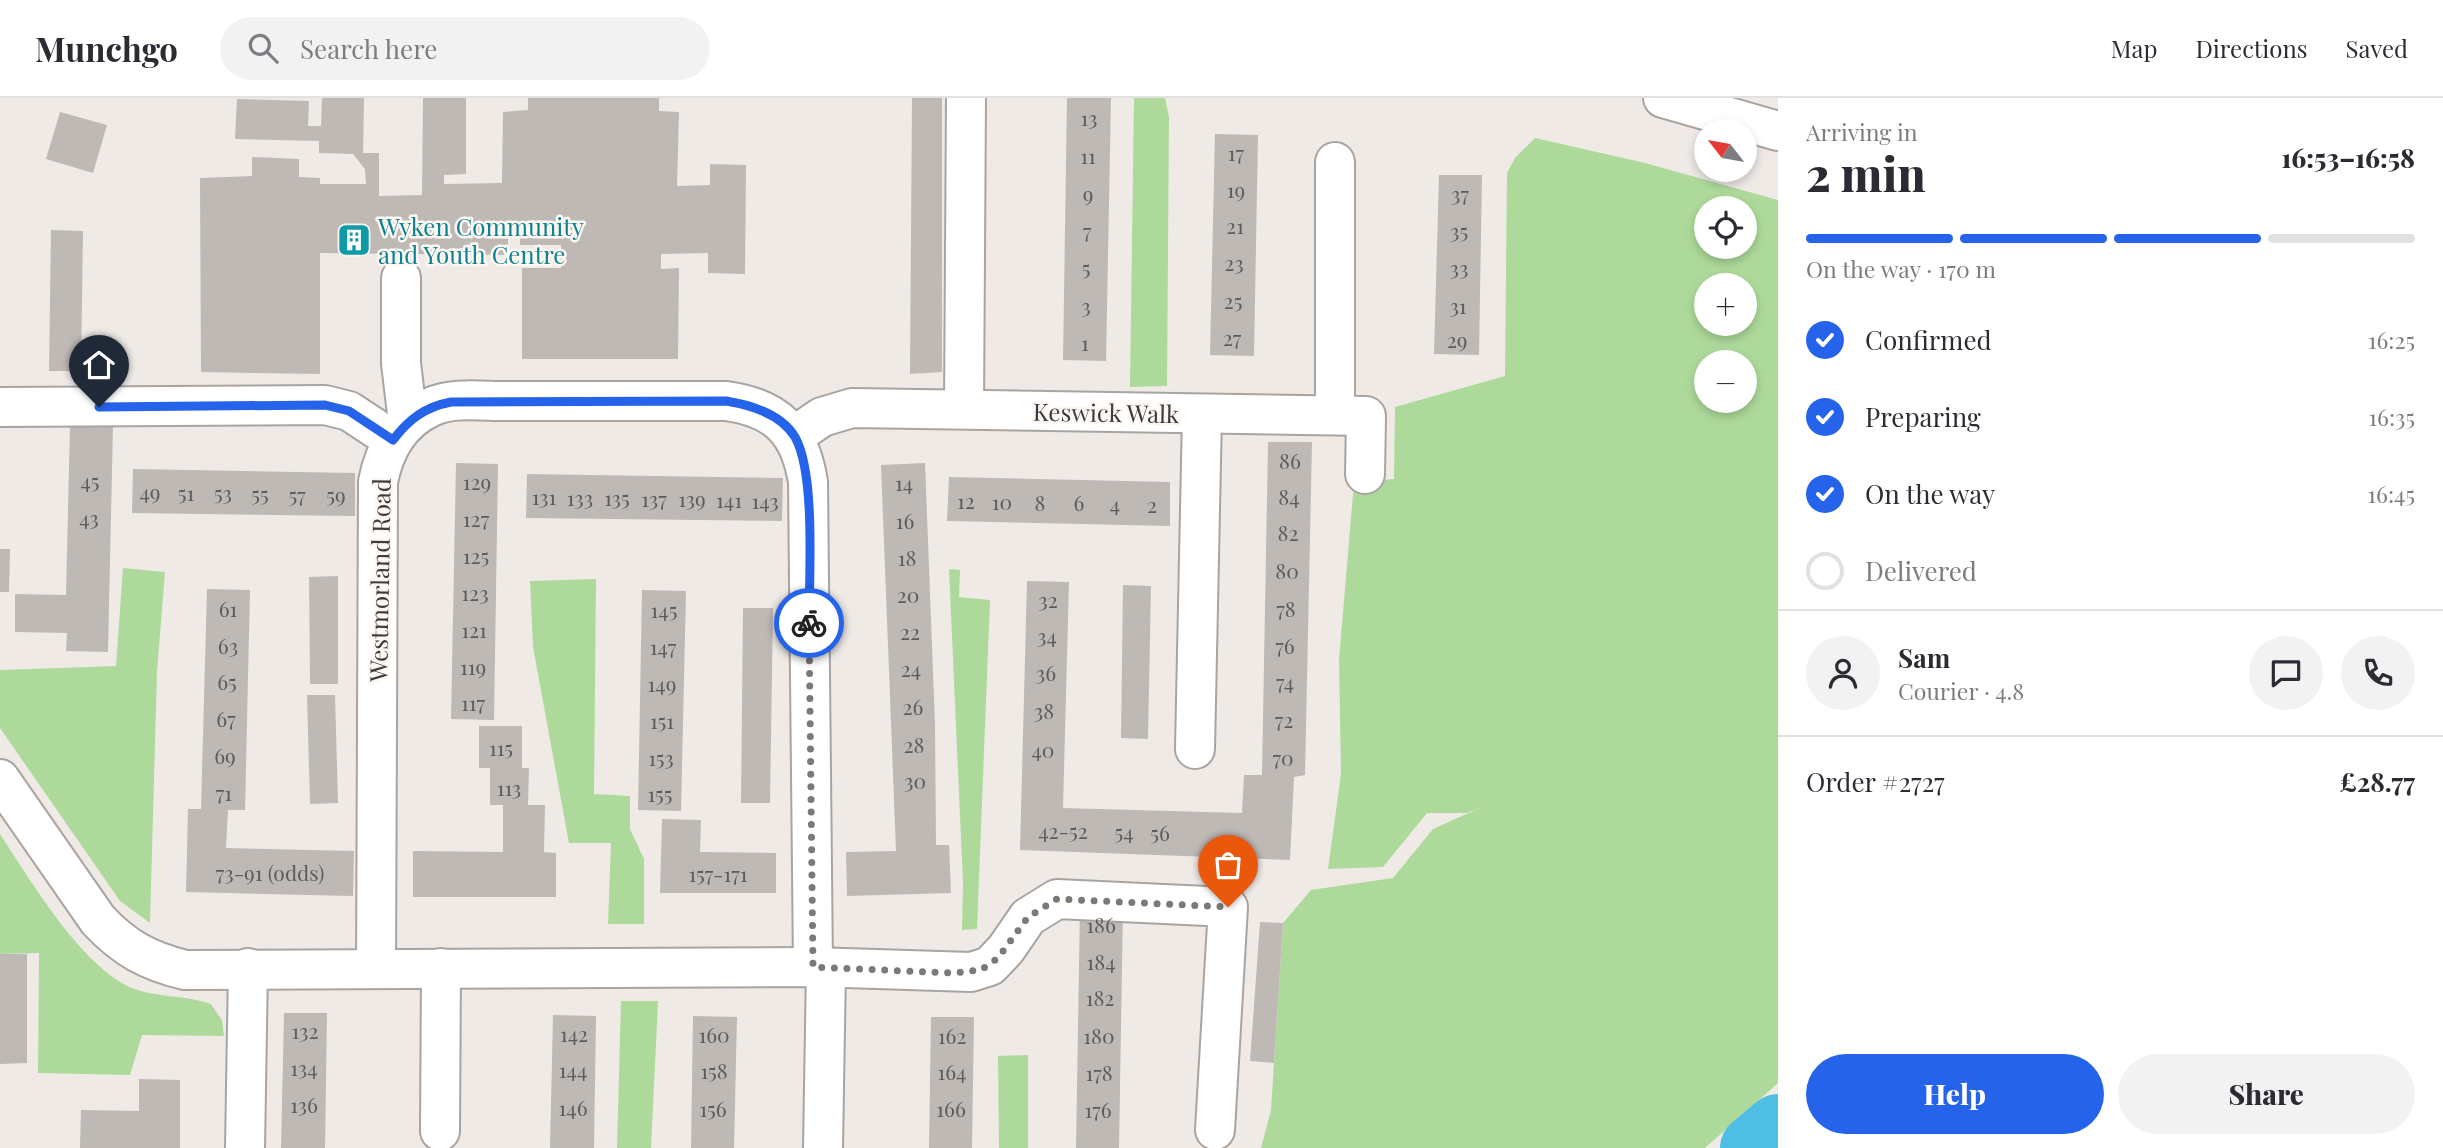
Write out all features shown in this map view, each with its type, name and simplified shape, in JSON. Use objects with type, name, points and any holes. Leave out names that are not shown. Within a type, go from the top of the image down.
[{"type":"street","points":[[964,409],[966,98]]},
{"type":"street","points":[[1663,98],[1778,131]]},
{"type":"street","points":[[1335,162],[1335,415]]},
{"type":"street","points":[[401,278],[401,431]]},
{"type":"street","points":[[401,431],[434,405],[451,402],[726,401],[756,408],[771,415],[784,424],[794,436],[803,458],[807,482],[823,1148]]},
{"type":"street","points":[[0,407],[325,405],[401,431]]},
{"type":"street","name":"Keswick Walk","points":[[794,436],[822,417],[852,408],[1366,416],[1364,474]]},
{"type":"street","points":[[1195,750],[1202,414]]},
{"type":"street","name":"Westmorland Road","points":[[376,968],[378,482],[385,454],[401,431]]},
{"type":"street","points":[[0,779],[98,920],[128,948],[144,958],[185,970],[820,967],[952,973],[981,970],[998,958],[1028,917],[1057,899],[1228,907],[1215,1130]]},
{"type":"street","points":[[244,1148],[248,968]]},
{"type":"street","points":[[440,1130],[441,968]]},
{"type":"green space","points":[[1134,98],[1165,98],[1169,117],[1167,386],[1130,387]]},
{"type":"green space","points":[[1535,138],[1645,163],[1694,177],[1694,182],[1713,182],[1778,200],[1778,1083],[1705,1148],[1261,1148],[1271,1110],[1283,923],[1311,890],[1393,878],[1433,829],[1482,807],[1467,813],[1427,813],[1383,867],[1328,869],[1341,774],[1339,660],[1354,482],[1394,479],[1395,407],[1505,376],[1507,173],[1515,158]]},
{"type":"green space","points":[[123,568],[165,572],[157,671],[150,923],[120,901],[0,728],[0,670],[116,666]]},
{"type":"green space","points":[[949,569],[960,570],[959,597],[990,600],[977,929],[962,930],[963,883]]},
{"type":"green space","points":[[596,579],[594,794],[630,796],[630,829],[644,859],[644,924],[608,924],[611,843],[569,843],[533,647],[530,581]]},
{"type":"green space","points":[[0,834],[58,920],[94,961],[132,988],[211,1004],[222,1020],[224,1036],[142,1035],[130,1075],[38,1073],[39,953],[0,954]]},
{"type":"green space","points":[[621,1001],[658,1001],[651,1148],[617,1148]]},
{"type":"green space","points":[[1028,1055],[1028,1148],[999,1148],[998,1056]]},
{"type":"building","name":"Wyken Community and Youth Centre","points":[[322,98],[364,98],[363,153],[379,153],[379,196],[422,195],[423,98],[466,98],[466,174],[444,175],[444,184],[502,183],[503,112],[528,110],[528,98],[659,98],[659,111],[679,112],[677,186],[710,185],[710,164],[746,165],[745,274],[708,273],[708,253],[661,254],[661,269],[679,268],[678,359],[522,359],[522,268],[561,268],[561,245],[520,245],[520,234],[508,234],[508,255],[320,253],[320,374],[201,372],[200,178],[252,176],[252,157],[299,159],[299,177],[320,178],[320,184],[366,184],[365,169],[353,154],[319,153],[319,141],[235,139],[237,99],[309,101],[308,126],[321,126]]},
{"type":"building","points":[[912,98],[942,98],[942,372],[910,374]]},
{"type":"building","points":[[1067,98],[1111,98],[1106,361],[1063,360]]},
{"type":"building","points":[[60,112],[107,125],[93,173],[46,159]]},
{"type":"building","points":[[1215,134],[1258,135],[1254,356],[1210,355]]},
{"type":"building","points":[[1439,175],[1482,175],[1479,355],[1434,354]]},
{"type":"building","points":[[51,230],[83,231],[81,371],[49,371]]},
{"type":"building","points":[[70,425],[113,425],[108,652],[66,651],[67,633],[15,632],[15,594],[66,595]]},
{"type":"building","points":[[1268,442],[1312,442],[1305,775],[1294,777],[1290,860],[1020,850],[1027,581],[1069,582],[1063,808],[1242,813],[1244,775],[1262,775]]},
{"type":"building","points":[[456,463],[498,464],[494,720],[451,719]]},
{"type":"building","points":[[925,463],[935,724],[936,845],[949,845],[951,893],[847,896],[846,852],[896,851],[881,465]]},
{"type":"building","points":[[133,469],[355,473],[355,516],[132,513]]},
{"type":"building","points":[[527,474],[783,478],[782,521],[526,518]]},
{"type":"building","points":[[949,477],[1170,482],[1170,526],[947,521]]},
{"type":"building","points":[[0,549],[10,549],[9,592],[0,592]]},
{"type":"building","points":[[338,576],[338,684],[310,684],[309,577]]},
{"type":"building","points":[[1123,585],[1151,586],[1148,739],[1121,738]]},
{"type":"building","points":[[207,589],[250,590],[245,810],[228,810],[226,848],[354,851],[353,896],[186,892],[188,809],[201,809]]},
{"type":"building","points":[[642,590],[686,591],[681,811],[638,810]]},
{"type":"building","points":[[743,608],[773,608],[770,803],[741,803]]},
{"type":"building","points":[[307,695],[335,695],[338,803],[310,804]]},
{"type":"building","points":[[479,726],[522,726],[522,768],[529,768],[528,805],[545,805],[544,852],[556,853],[556,897],[413,897],[413,851],[503,852],[503,805],[490,805],[490,768],[479,768]]},
{"type":"building","points":[[662,819],[701,820],[700,852],[776,853],[776,893],[660,893]]},
{"type":"building","points":[[1080,906],[1123,907],[1119,1148],[1076,1148]]},
{"type":"building","points":[[1260,922],[1283,923],[1274,1063],[1250,1061]]},
{"type":"building","points":[[0,954],[27,954],[27,1063],[0,1064]]},
{"type":"building","points":[[284,1013],[327,1013],[325,1148],[281,1148]]},
{"type":"building","points":[[553,1015],[596,1016],[594,1148],[550,1148]]},
{"type":"building","points":[[693,1016],[737,1017],[734,1148],[691,1148]]},
{"type":"building","points":[[931,1017],[974,1017],[972,1148],[929,1148]]},
{"type":"building","points":[[139,1079],[180,1080],[180,1148],[80,1148],[81,1110],[139,1111]]},
{"type":"waterway","points":[[1753,1148],[1778,1127]]},
{"type":"way so far","points":[[809,623],[813,967],[952,973],[981,970],[1006,949],[1028,917],[1038,908],[1057,899],[1228,907]]},
{"type":"place","name":"Wyken Community and Youth Centre","points":[[354,240]]},
{"type":"route","points":[[99,407],[325,405],[359,416],[393,440],[405,425],[421,412],[434,405],[451,402],[741,403],[771,415],[784,424],[801,451],[807,482],[809,623]]}]
